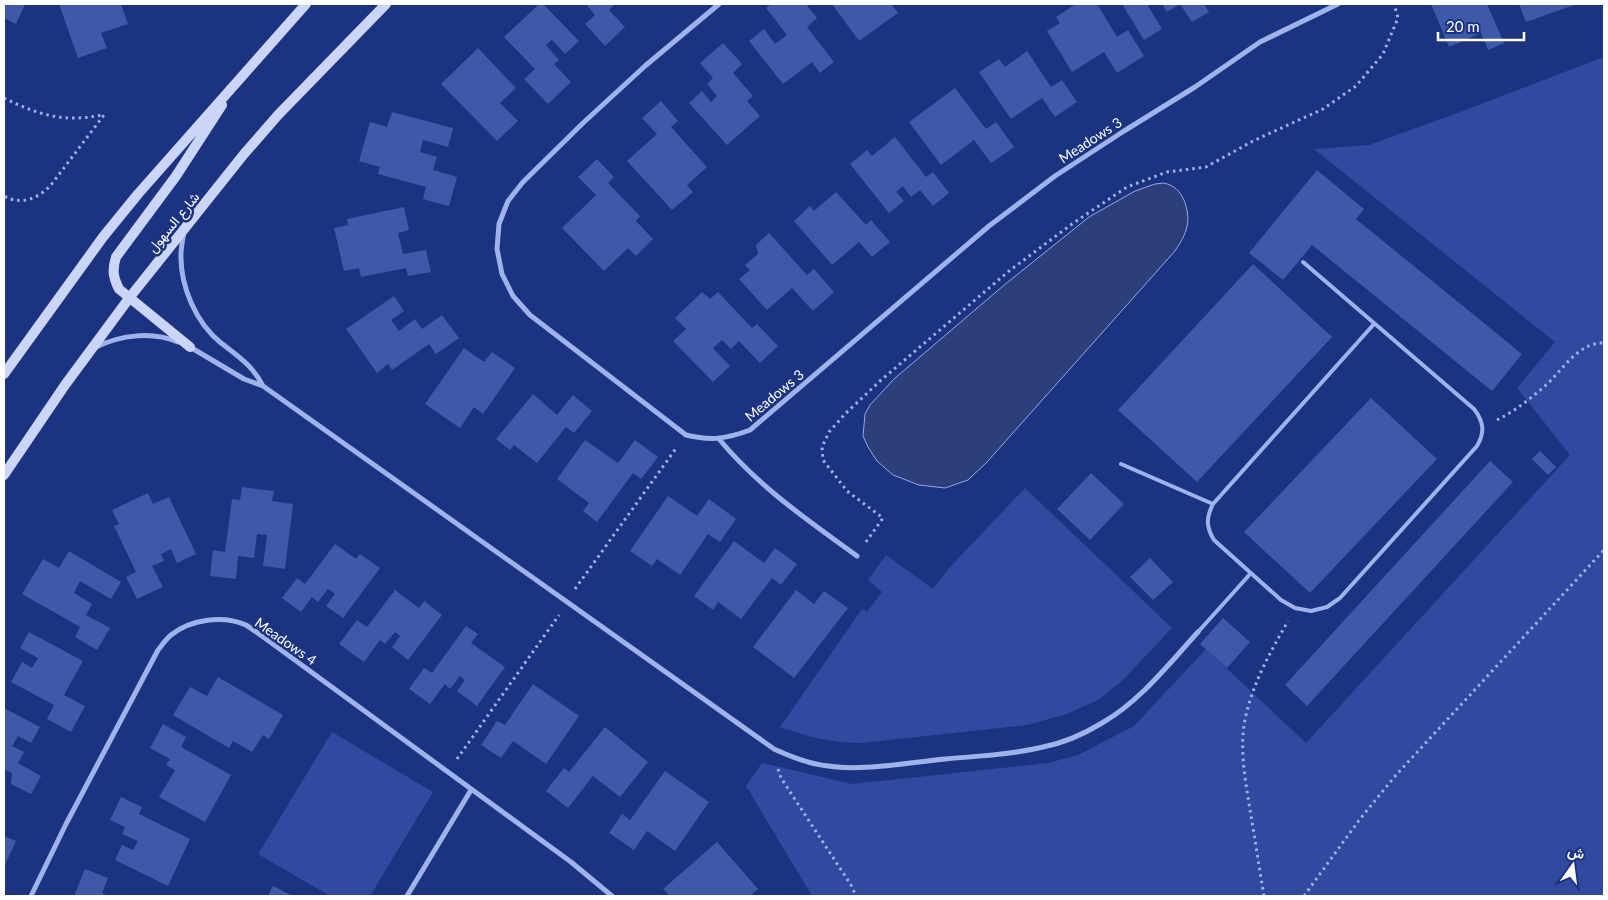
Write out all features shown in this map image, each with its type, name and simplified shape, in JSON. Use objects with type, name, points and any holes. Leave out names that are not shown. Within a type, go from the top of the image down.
[{"type":"main road","points":[[4,374],[126,208],[233,84],[306,4]]},
{"type":"main road","name":"شارع السهول","points":[[4,474],[91,349],[130,297],[278,115],[386,4]]},
{"type":"main road","points":[[190,347],[119,288],[114,279],[113,268],[116,257],[176,176],[233,84]]},
{"type":"street","name":"Meadows 3","points":[[719,4],[631,79],[523,182],[508,201],[499,224],[497,249],[502,274],[513,296],[530,315],[686,435],[702,439],[718,439],[750,430],[989,226],[1054,176],[1195,87],[1260,42],[1338,4]]},
{"type":"street","points":[[184,231],[181,254],[184,279],[191,302],[203,323],[219,342],[248,364],[258,376],[263,386]]},
{"type":"street","points":[[91,349],[116,339],[130,336],[171,339],[190,347],[244,378],[263,386],[774,749],[817,764],[844,767],[872,766],[1012,752],[1043,747],[1073,737],[1102,723],[1128,705],[1152,684],[1198,632]]},
{"type":"street","points":[[718,439],[771,493],[857,556]]},
{"type":"street","name":"Meadows 4","points":[[31,896],[66,824],[158,650],[171,635],[188,625],[207,620],[227,620],[246,625],[571,862],[612,896]]},
{"type":"street","points":[[407,896],[471,790]]},
{"type":"lane","points":[[1303,262],[1474,409],[1480,417],[1483,428],[1482,437],[1477,446],[1340,598],[1327,607],[1311,611],[1295,608],[1281,600],[1214,540],[1209,532],[1208,513],[1213,504],[1374,324]]},
{"type":"lane","points":[[1121,464],[1213,504]]},
{"type":"lane","points":[[1198,632],[1251,573]]},
{"type":"path","points":[[857,556],[882,518],[847,491],[823,460],[822,447],[829,432],[845,414],[880,380],[1009,271],[1072,224],[1127,187],[1168,172],[1206,167],[1253,141],[1323,109],[1356,86],[1383,54],[1398,18],[1394,4]]},
{"type":"path","points":[[4,98],[37,112],[56,116],[76,118],[104,114],[43,194],[21,201],[8,199],[4,196]]},
{"type":"path","points":[[1483,428],[1506,416],[1528,401],[1548,383],[1566,362],[1582,350],[1604,343]]},
{"type":"path","points":[[1304,896],[1360,819],[1396,775],[1604,550]]},
{"type":"path","points":[[1264,896],[1243,763],[1243,738],[1246,713],[1253,688],[1295,608]]},
{"type":"path","points":[[774,749],[781,778],[851,885],[856,896]]},
{"type":"shaded area","points":[[1604,57],[1604,896],[812,896],[746,786],[762,763],[852,784],[1048,763],[1078,755],[1134,726],[1206,649],[1306,743],[1570,455],[1517,388],[1555,342],[1314,149],[1369,145]]},
{"type":"shaded area","points":[[1164,183],[1178,191],[1184,200],[1188,214],[1187,227],[1179,245],[987,462],[968,480],[945,488],[919,485],[893,475],[877,461],[863,436],[865,414],[870,405],[894,379],[1003,286],[1089,217],[1135,191]]},
{"type":"shaded area","points":[[1025,488],[1172,628],[1123,680],[1098,700],[1067,714],[1027,725],[862,743],[820,739],[780,727],[862,609],[867,612],[882,592],[868,580],[886,555],[933,589],[950,567]]},
{"type":"shaded area","points":[[332,732],[433,792],[370,896],[330,896],[258,854]]},
{"type":"building","points":[[4,4],[25,4],[16,24],[4,18]]},
{"type":"building","points":[[59,4],[121,4],[128,24],[101,33],[107,48],[78,58]]},
{"type":"building","points":[[539,4],[543,4],[579,41],[565,54],[552,40],[546,45],[559,60],[554,64],[571,82],[548,104],[524,79],[535,69],[504,37]]},
{"type":"building","points":[[586,4],[615,4],[609,10],[625,27],[605,46],[585,24],[595,15]]},
{"type":"building","points":[[771,4],[806,4],[817,18],[807,27],[834,62],[820,73],[812,62],[783,84],[749,41],[764,29],[775,44],[787,35],[766,8]]},
{"type":"building","points":[[832,4],[891,4],[898,13],[859,41]]},
{"type":"building","points":[[1073,4],[1097,4],[1117,37],[1128,30],[1144,56],[1117,73],[1104,52],[1072,72],[1047,31],[1060,23],[1056,17]]},
{"type":"building","points":[[1122,4],[1151,4],[1148,6],[1162,29],[1144,40]]},
{"type":"building","points":[[1162,4],[1180,4],[1167,12]]},
{"type":"building","points":[[1180,4],[1204,4],[1209,12],[1192,22]]},
{"type":"building","points":[[1431,4],[1487,4],[1504,43],[1488,50],[1481,33],[1449,47]]},
{"type":"building","points":[[1519,4],[1577,4],[1526,22]]},
{"type":"building","points":[[723,43],[742,64],[733,73],[753,96],[747,101],[760,116],[727,145],[689,103],[702,91],[711,102],[717,96],[707,84],[713,78],[700,63]]},
{"type":"building","points":[[478,48],[516,88],[500,103],[518,121],[497,141],[441,84]]},
{"type":"building","points":[[1027,51],[1051,87],[1062,80],[1077,102],[1055,117],[1042,98],[1011,119],[979,72],[999,59],[1005,67]]},
{"type":"building","points":[[955,88],[986,129],[996,122],[1014,147],[991,163],[974,140],[941,165],[909,122]]},
{"type":"building","points":[[661,101],[678,121],[671,127],[707,167],[687,185],[693,192],[672,210],[627,161],[657,134],[642,118]]},
{"type":"building","points":[[392,112],[453,128],[448,147],[423,140],[420,152],[437,157],[433,170],[457,177],[449,206],[423,199],[426,187],[378,174],[380,167],[359,161],[370,122],[387,127]]},
{"type":"building","points":[[895,137],[926,177],[933,172],[949,193],[933,206],[920,190],[911,197],[903,186],[896,192],[904,201],[889,213],[850,164],[867,150],[872,156]]},
{"type":"building","points":[[597,159],[614,177],[608,183],[640,216],[636,221],[653,239],[636,256],[628,248],[604,271],[562,228],[596,195],[578,177]]},
{"type":"building","points":[[1317,170],[1364,209],[1356,219],[1522,354],[1492,391],[1312,245],[1283,280],[1249,253]]},
{"type":"building","points":[[836,192],[866,225],[871,220],[890,242],[872,257],[859,242],[832,265],[794,221],[810,206],[814,211]]},
{"type":"building","points":[[404,207],[409,230],[398,233],[403,254],[426,250],[431,272],[408,276],[406,268],[361,277],[359,268],[344,271],[334,228],[348,225],[347,219]]},
{"type":"building","points":[[769,233],[807,275],[814,269],[834,292],[813,311],[792,288],[767,310],[739,279],[750,270],[745,265],[758,254],[756,245]]},
{"type":"building","points":[[1253,264],[1332,337],[1197,482],[1118,410]]},
{"type":"building","points":[[702,292],[710,299],[718,292],[752,328],[757,324],[778,346],[760,363],[739,341],[731,349],[722,340],[713,348],[730,366],[713,382],[673,341],[686,329],[675,318]]},
{"type":"building","points":[[394,296],[404,311],[391,320],[399,331],[415,319],[422,329],[442,315],[459,338],[436,354],[429,344],[392,370],[388,364],[377,373],[346,329]]},
{"type":"building","points":[[464,348],[484,362],[492,352],[515,368],[483,414],[474,407],[460,428],[425,404]]},
{"type":"building","points":[[533,394],[557,415],[573,395],[592,411],[574,433],[566,427],[537,463],[514,445],[510,450],[496,439]]},
{"type":"building","points":[[1371,398],[1437,459],[1310,593],[1244,532]]},
{"type":"building","points":[[585,440],[618,463],[635,440],[658,457],[641,479],[633,473],[597,522],[583,511],[589,503],[557,479]]},
{"type":"building","points":[[1540,451],[1556,467],[1548,475],[1532,459]]},
{"type":"building","points":[[1490,461],[1513,482],[1307,706],[1285,685]]},
{"type":"building","points":[[1091,473],[1124,504],[1090,540],[1057,509]]},
{"type":"building","points":[[242,487],[274,491],[272,501],[293,504],[285,569],[263,566],[267,535],[257,534],[254,558],[238,556],[236,579],[210,576],[213,550],[225,552],[232,499],[240,500]]},
{"type":"building","points":[[148,493],[153,504],[169,497],[196,554],[177,563],[171,549],[161,554],[164,561],[152,566],[163,587],[137,599],[126,577],[136,572],[114,526],[119,524],[112,510]]},
{"type":"building","points":[[668,496],[697,516],[709,499],[736,519],[720,542],[708,534],[680,575],[657,559],[652,566],[630,551]]},
{"type":"building","points":[[734,541],[764,563],[775,548],[797,564],[781,585],[772,578],[741,619],[718,602],[713,610],[694,596]]},
{"type":"building","points":[[335,544],[356,559],[360,554],[380,568],[343,618],[326,606],[335,594],[328,589],[318,602],[312,597],[301,612],[282,598],[297,578],[305,584]]},
{"type":"building","points":[[69,551],[121,582],[111,599],[80,581],[74,593],[92,604],[86,615],[110,628],[97,650],[75,637],[80,627],[22,594],[43,559],[59,568]]},
{"type":"building","points":[[1150,558],[1173,582],[1153,600],[1130,577]]},
{"type":"building","points":[[395,590],[419,608],[424,601],[442,615],[408,660],[392,647],[400,636],[395,632],[385,644],[380,640],[364,662],[339,644],[357,620],[367,627]]},
{"type":"building","points":[[796,590],[814,604],[824,591],[848,608],[794,678],[753,647]]},
{"type":"building","points":[[1223,618],[1250,642],[1227,668],[1200,644]]},
{"type":"building","points":[[466,626],[478,634],[471,643],[505,667],[477,706],[457,691],[465,680],[460,676],[450,689],[445,684],[430,704],[409,689],[424,668],[432,673]]},
{"type":"building","points":[[29,632],[83,661],[64,695],[85,706],[71,732],[47,719],[54,705],[11,682],[22,662],[32,668],[38,658],[20,648]]},
{"type":"building","points":[[218,677],[283,715],[269,739],[263,735],[252,752],[233,741],[229,748],[173,715],[190,687],[207,696]]},
{"type":"building","points":[[533,684],[579,716],[546,764],[513,741],[501,758],[481,745],[497,721],[505,725]]},
{"type":"building","points":[[4,708],[40,727],[31,743],[18,736],[12,746],[24,752],[18,763],[41,776],[31,794],[11,784],[12,773],[4,769]]},
{"type":"building","points":[[163,724],[186,737],[181,747],[231,775],[205,822],[159,797],[175,770],[166,765],[170,759],[150,748]]},
{"type":"building","points":[[605,727],[648,762],[620,797],[593,776],[568,808],[546,791],[564,768],[569,772]]},
{"type":"building","points":[[665,771],[709,802],[675,851],[647,831],[634,850],[609,833],[622,814],[630,820]]},
{"type":"building","points":[[121,797],[142,807],[139,814],[190,839],[168,886],[115,860],[122,845],[133,850],[138,841],[122,834],[125,827],[110,820]]},
{"type":"building","points":[[4,836],[16,841],[4,867]]},
{"type":"building","points":[[717,842],[758,889],[750,896],[670,896],[663,889]]},
{"type":"building","points":[[85,869],[108,878],[102,893],[109,896],[74,896]]},
{"type":"building","points":[[273,886],[293,896],[268,896]]}]
